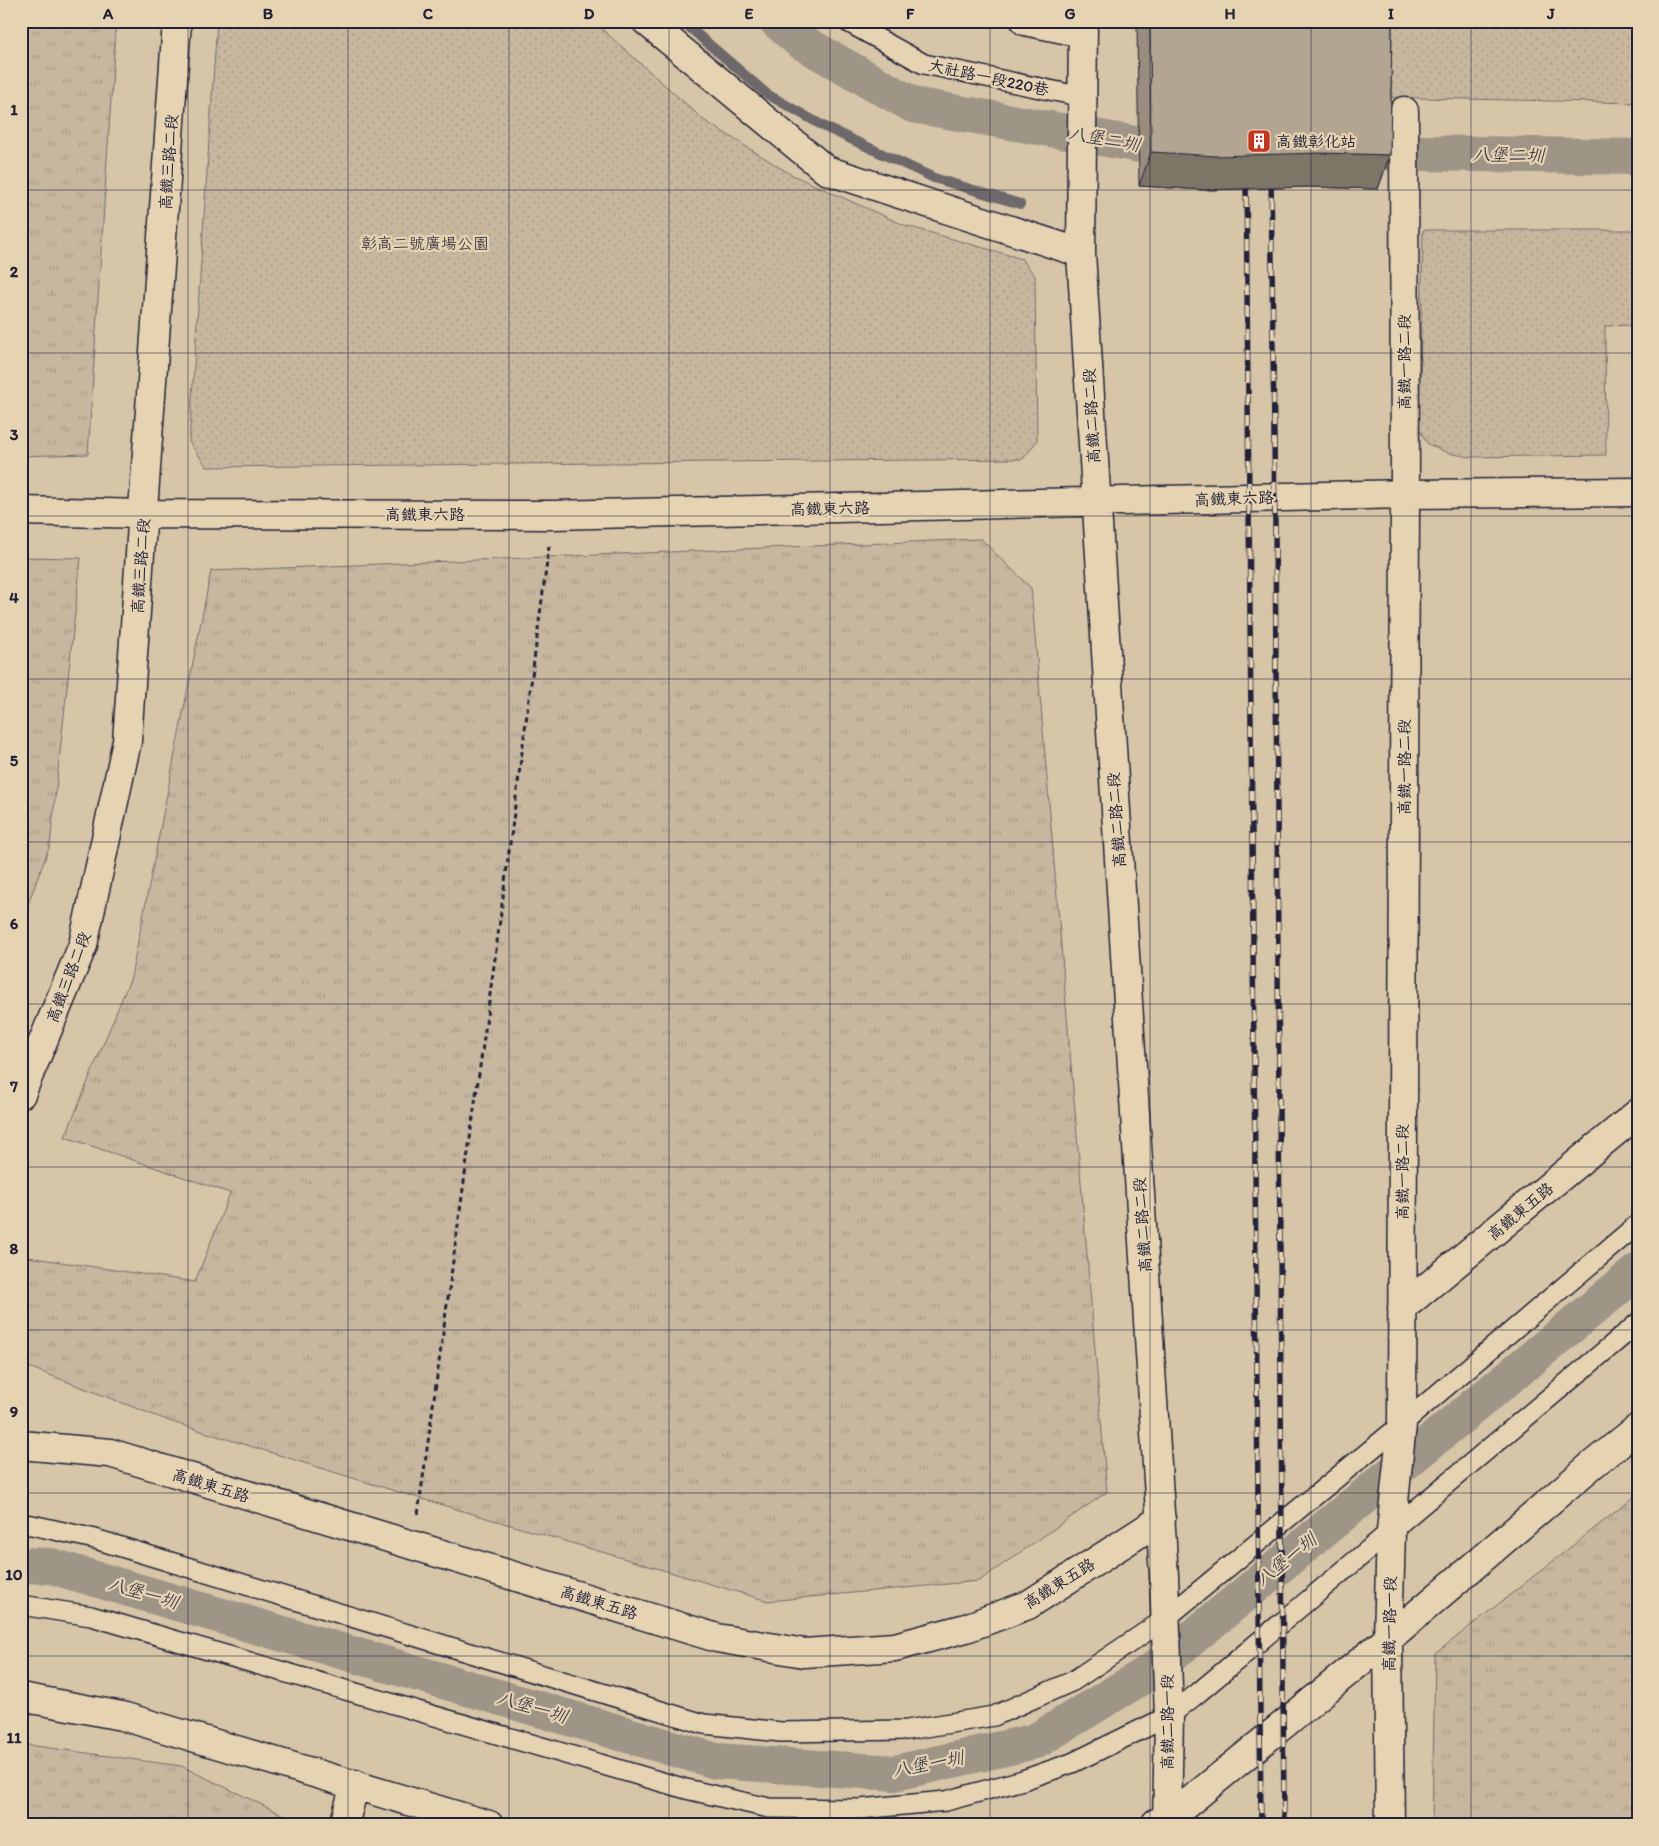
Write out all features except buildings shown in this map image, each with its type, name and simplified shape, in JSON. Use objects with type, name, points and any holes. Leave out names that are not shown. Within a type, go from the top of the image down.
[{"type":"street","name":"高鐵三路二段","points":[[21,1094],[83,945],[127,741],[177,21]]},
{"type":"street","points":[[646,21],[826,170],[1081,253]]},
{"type":"street","points":[[1025,21],[1083,27]]},
{"type":"street","name":"高鐵二路二段","points":[[1083,27],[1081,253],[1161,1519],[1165,1619]]},
{"type":"street","name":"高鐵一路二段","points":[[1402,1424],[1405,494],[1404,111]]},
{"type":"street","name":"高鐵東六路","points":[[21,510],[144,514],[553,515],[1405,494],[1638,492]]},
{"type":"street","name":"高鐵東五路","points":[[1402,1308],[1638,1113]]},
{"type":"street","name":"高鐵一路一段","points":[[1390,1825],[1388,1639],[1391,1531],[1402,1424]]},
{"type":"street","points":[[1162,1823],[1388,1639],[1638,1428]]},
{"type":"street","name":"高鐵東五路","points":[[21,1445],[110,1454],[717,1638],[804,1653],[895,1646],[966,1628],[1028,1605],[1161,1519]]},
{"type":"street","name":"高鐵二路一段","points":[[1162,1823],[1169,1716],[1165,1619]]},
{"type":"street","points":[[21,1697],[122,1716],[489,1825]]},
{"type":"street","points":[[344,1825],[355,1784]]},
{"type":"lane","name":"大社路一段220巷","points":[[846,21],[924,64],[1083,97]]},
{"type":"lane","points":[[21,1524],[94,1539],[704,1724],[781,1732],[907,1730],[994,1716],[1073,1681],[1165,1619],[1402,1424],[1638,1224]]},
{"type":"lane","points":[[21,1605],[91,1616],[686,1789],[769,1808],[860,1809],[946,1801],[1023,1780],[1072,1764],[1169,1716],[1638,1322]]},
{"type":"path","points":[[413,1546],[495,958],[553,515]]},
{"type":"shaded area","points":[[21,21],[1638,21],[1638,1825],[21,1825]]},
{"type":"green space","points":[[21,21],[116,21],[88,454],[21,456]]},
{"type":"green space","name":"彰高二號廣場公園","points":[[217,21],[593,21],[705,121],[792,175],[904,225],[1022,259],[1035,276],[1037,441],[1023,459],[207,467],[189,442]]},
{"type":"green space","points":[[1380,21],[1638,21],[1638,103],[1380,97]]},
{"type":"green space","points":[[1423,230],[1638,230],[1638,325],[1605,326],[1606,455],[1470,457],[1448,453],[1428,444],[1419,429]]},
{"type":"green space","points":[[981,539],[1031,588],[1107,1492],[979,1581],[768,1601],[395,1491],[172,1422],[21,1364],[21,1256],[195,1282],[230,1193],[65,1137],[131,977],[211,571]]},
{"type":"green space","points":[[21,557],[81,558],[50,845],[21,923]]},
{"type":"green space","points":[[1638,1494],[1638,1825],[1432,1825],[1435,1654]]},
{"type":"green space","points":[[21,1744],[181,1766],[296,1821],[296,1825],[21,1825]]},
{"type":"waterway","points":[[682,21],[767,94],[825,127],[934,178],[1020,204]]},
{"type":"waterway","name":"八堡二圳","points":[[777,21],[800,41],[913,105],[1152,147],[1189,148]]},
{"type":"waterway","name":"八堡二圳","points":[[1370,152],[1638,157]]},
{"type":"waterway","name":"八堡一圳","points":[[21,1565],[51,1566],[716,1761],[895,1773],[1036,1741],[1153,1670],[1638,1271]]},
{"type":"railway","points":[[1246,174],[1261,1825]]},
{"type":"railway","points":[[1271,174],[1284,1825]]},
{"type":"place","name":"高鐵彰化站","points":[[1259,141]]}]
